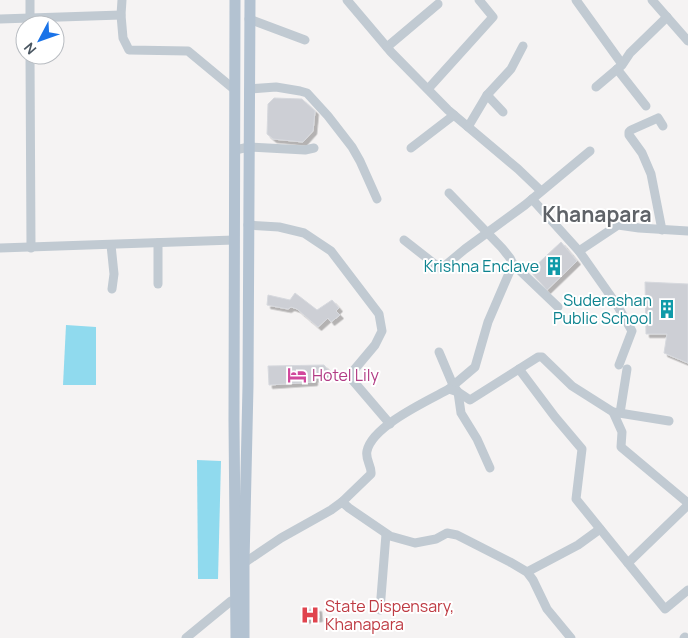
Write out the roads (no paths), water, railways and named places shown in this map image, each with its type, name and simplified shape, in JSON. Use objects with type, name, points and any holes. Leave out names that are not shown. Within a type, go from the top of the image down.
[{"type":"main road","points":[[235,0],[234,430],[240,562],[249,569],[249,638]]},
{"type":"main road","points":[[230,638],[240,562],[248,386],[250,0]]},
{"type":"main road","points":[[240,562],[230,568],[237,594],[244,638]]},
{"type":"main road","points":[[236,638],[237,594]]},
{"type":"street","points":[[30,0],[30,15]]},
{"type":"street","points":[[122,0],[123,38],[129,50],[188,51],[235,90]]},
{"type":"street","points":[[347,0],[387,48],[428,89],[468,127],[518,169],[541,192]]},
{"type":"street","points":[[428,89],[493,17],[480,0]]},
{"type":"street","points":[[576,0],[646,106]]},
{"type":"street","points":[[652,0],[688,41]]},
{"type":"street","points":[[387,48],[438,4]]},
{"type":"street","points":[[65,19],[121,15]]},
{"type":"street","points":[[596,87],[620,67],[630,53],[667,17]]},
{"type":"street","points":[[0,19],[15,20]]},
{"type":"street","points":[[250,19],[305,40]]},
{"type":"street","points":[[468,127],[487,95],[511,68],[523,46]]},
{"type":"street","points":[[30,65],[31,248]]},
{"type":"street","points":[[249,89],[276,87],[307,93],[352,147],[377,200]]},
{"type":"street","points":[[487,95],[503,112]]},
{"type":"street","points":[[411,148],[454,114]]},
{"type":"street","points":[[662,230],[651,174],[642,153],[629,135],[629,132],[658,118],[663,126]]},
{"type":"street","points":[[235,150],[249,147],[305,150],[314,148]]},
{"type":"street","points":[[404,240],[441,270],[590,151]]},
{"type":"street","points":[[448,193],[510,258],[513,264],[558,307]]},
{"type":"street","points":[[532,199],[579,251],[617,305],[632,331],[623,367],[616,413],[622,432],[621,447],[688,504],[628,563]]},
{"type":"street","points":[[248,224],[279,227],[304,233],[331,251],[379,314],[382,330],[375,345],[349,376],[390,424]]},
{"type":"street","points":[[579,251],[618,224],[639,228],[688,232]]},
{"type":"street","points":[[0,248],[234,240]]},
{"type":"street","points":[[158,243],[158,284]]},
{"type":"street","points":[[111,245],[114,274],[112,289]]},
{"type":"street","points":[[240,562],[342,502],[370,474],[371,470],[366,453],[375,435],[402,415],[454,389],[475,368],[488,322],[513,264]]},
{"type":"street","points":[[439,352],[454,389],[461,413],[477,440],[490,468]]},
{"type":"street","points":[[454,389],[470,400],[538,357],[542,358],[572,386],[616,413],[669,421]]},
{"type":"street","points":[[520,369],[582,450],[576,499],[665,609],[688,590]]},
{"type":"street","points":[[342,502],[390,536],[415,543],[436,539],[447,533],[457,535],[510,562],[526,572],[533,580],[547,609],[571,638]]},
{"type":"street","points":[[526,572],[578,545],[600,529]]},
{"type":"street","points":[[380,610],[386,534]]},
{"type":"street","points":[[186,638],[237,594]]},
{"type":"water","points":[[66,325],[96,327],[96,385],[63,385]]},
{"type":"water","points":[[197,460],[221,461],[218,579],[198,579]]},
{"type":"place","name":"Krishna Enclave","points":[[554,266]]},
{"type":"place","name":"Suderashan Public School","points":[[667,309]]},
{"type":"place","name":"Hotel Lily","points":[[297,375]]},
{"type":"place","name":"State Dispensary, Khanapara","points":[[310,615]]},
{"type":"district","name":"Khanapara","points":[[597,214]]}]
